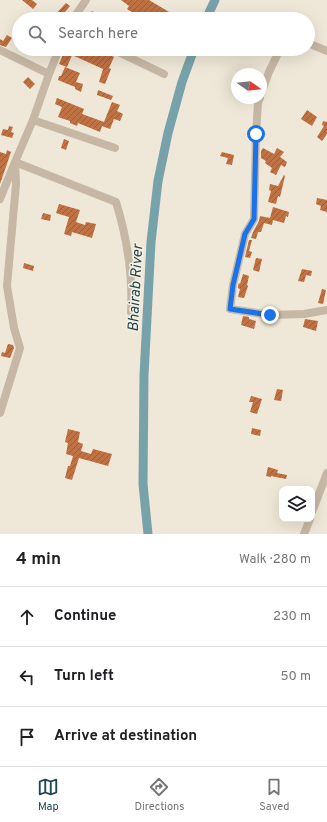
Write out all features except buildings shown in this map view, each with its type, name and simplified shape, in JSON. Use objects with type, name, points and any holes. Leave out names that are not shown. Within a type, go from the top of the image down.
[{"type":"street","points":[[78,12],[86,0]]},
{"type":"street","points":[[315,46],[327,50]]},
{"type":"street","points":[[0,50],[12,56]]},
{"type":"street","points":[[12,56],[49,74]]},
{"type":"street","points":[[1,194],[33,120],[56,56]]},
{"type":"street","points":[[127,56],[164,74]]},
{"type":"street","points":[[267,75],[276,56]]},
{"type":"street","points":[[258,104],[254,219],[245,234],[233,285],[230,309],[270,315],[304,314],[327,310]]},
{"type":"street","points":[[33,120],[115,148]]},
{"type":"street","points":[[15,162],[116,202],[124,229],[129,257],[132,291],[131,312]]},
{"type":"street","points":[[0,413],[20,348],[14,328],[7,286],[16,184],[15,162]]},
{"type":"street","points":[[315,504],[327,473]]},
{"type":"street","points":[[304,534],[309,522]]},
{"type":"waterway","name":"Bhairab River","points":[[209,12],[215,0]]},
{"type":"waterway","name":"Bhairab River","points":[[148,534],[143,484],[144,375],[151,242],[158,181],[168,133],[182,82],[191,56]]},
{"type":"route","points":[[256,134],[254,219],[245,234],[233,285],[230,309],[270,315]]}]
